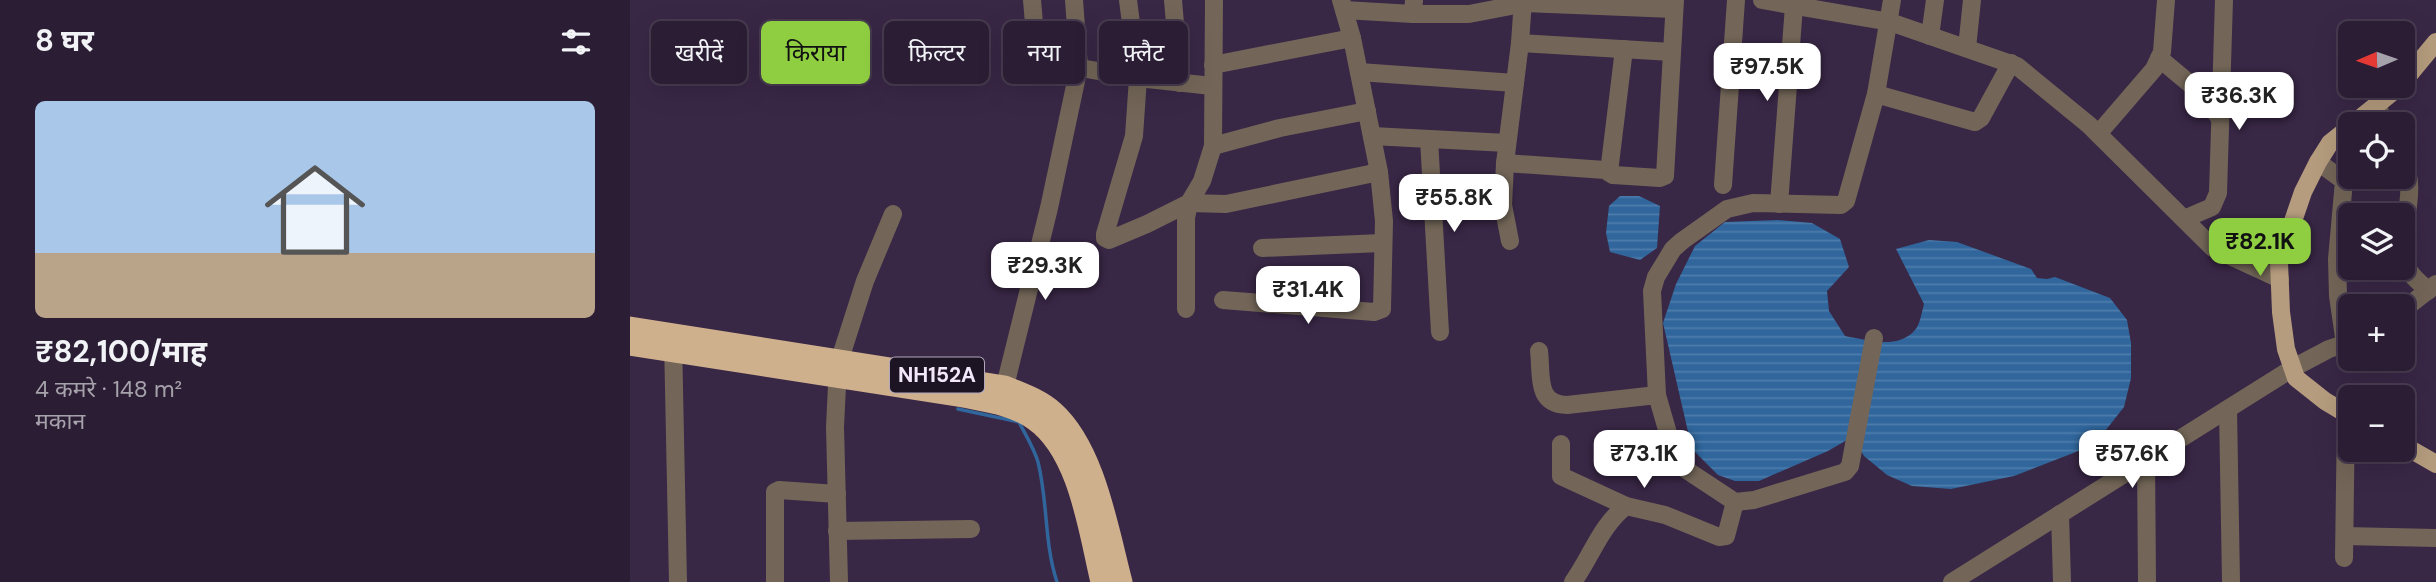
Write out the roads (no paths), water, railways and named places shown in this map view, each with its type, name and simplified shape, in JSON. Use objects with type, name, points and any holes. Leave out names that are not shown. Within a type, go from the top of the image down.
[{"type":"highway","name":"NH152A","points":[[630,327],[673,343]]},
{"type":"highway","name":"NH152A","points":[[630,345],[673,343],[1005,386],[1044,404],[1055,412],[1084,453],[1122,582]]},
{"type":"highway","name":"NH152A","points":[[838,365],[999,404],[1024,414],[1043,426],[1068,461],[1101,582]]},
{"type":"main road","points":[[2415,67],[2436,42]]},
{"type":"main road","points":[[2368,112],[2385,98]]},
{"type":"main road","points":[[2338,136],[2330,143],[2318,162],[2303,192],[2279,262],[2286,349],[2296,379],[2338,409]]},
{"type":"main road","points":[[2415,452],[2436,464]]},
{"type":"street","points":[[1032,0],[1034,21]]},
{"type":"street","points":[[1074,0],[1076,21]]},
{"type":"street","points":[[1128,0],[1131,21]]},
{"type":"street","points":[[1173,0],[1175,21]]},
{"type":"street","points":[[1186,309],[1186,218],[1189,203],[1202,181],[1213,146],[1214,0]]},
{"type":"street","points":[[1723,185],[1737,0]]},
{"type":"street","points":[[1762,0],[1835,6],[2017,66],[2098,134],[2213,248],[2280,278]]},
{"type":"street","points":[[1874,338],[1848,470],[1754,500],[1735,502],[1685,469],[1674,454],[1657,395],[1653,284],[1673,250],[1727,209],[1753,203],[1841,205],[1846,201],[1876,94],[1892,0]]},
{"type":"street","points":[[1930,36],[1935,0]]},
{"type":"street","points":[[1967,48],[1972,0]]},
{"type":"street","points":[[2098,134],[2142,85],[2159,58],[2162,52],[2166,0]]},
{"type":"street","points":[[2184,219],[2203,212],[2216,202],[2220,172],[2219,117],[2224,0]]},
{"type":"street","points":[[1510,241],[1503,205],[1507,143],[1520,43],[1517,2]]},
{"type":"street","points":[[1223,300],[1379,311],[1383,304],[1384,221],[1379,172],[1343,5],[1413,7],[1469,14],[1517,2],[1674,5],[1667,173],[1660,178],[1505,163]]},
{"type":"street","points":[[1779,204],[1785,3]]},
{"type":"street","points":[[1213,65],[1352,38]]},
{"type":"street","points":[[1520,43],[1672,52]]},
{"type":"street","points":[[1609,172],[1625,49]]},
{"type":"street","points":[[2159,58],[2196,89],[2219,117]]},
{"type":"street","points":[[1876,94],[1975,121],[1981,118],[2011,63]]},
{"type":"street","points":[[1359,72],[1515,83]]},
{"type":"street","points":[[1005,386],[1049,208],[1075,84]]},
{"type":"street","points":[[1138,84],[1134,136],[1104,236],[1107,240],[1189,203],[1226,204],[1379,172]]},
{"type":"street","points":[[1188,84],[1212,86]]},
{"type":"street","points":[[2377,105],[2380,112]]},
{"type":"street","points":[[1213,146],[1280,128],[1367,111]]},
{"type":"street","points":[[1372,136],[1507,143]]},
{"type":"street","points":[[1429,139],[1440,332]]},
{"type":"street","points":[[2318,162],[2344,181],[2337,258],[2338,296]]},
{"type":"street","points":[[2408,189],[2404,251],[2406,266],[2430,294]]},
{"type":"street","points":[[839,582],[835,427],[838,365],[865,281],[893,214]]},
{"type":"street","points":[[1262,248],[1382,243]]},
{"type":"street","points":[[673,343],[678,582]]},
{"type":"street","points":[[1952,582],[1982,573],[2060,513],[2293,368],[2338,346]]},
{"type":"street","points":[[1539,351],[1543,394],[1547,401],[1552,403],[1567,405],[1657,395]]},
{"type":"street","points":[[2228,409],[2231,582]]},
{"type":"street","points":[[1561,443],[1560,475],[1626,506],[1665,515],[1722,538],[1726,536],[1735,502]]},
{"type":"street","points":[[2146,459],[2147,582]]},
{"type":"street","points":[[2344,558],[2347,462]]},
{"type":"street","points":[[775,582],[775,492],[779,490],[837,494]]},
{"type":"street","points":[[1573,582],[1606,526],[1626,506]]},
{"type":"street","points":[[2060,513],[2062,582]]},
{"type":"street","points":[[838,531],[971,529]]},
{"type":"street","points":[[2345,536],[2436,538]]},
{"type":"water","points":[[1620,196],[1639,196],[1660,206],[1657,248],[1640,260],[1610,252],[1606,233],[1609,206]]},
{"type":"water","points":[[1778,220],[1812,223],[1840,239],[1849,267],[1827,291],[1829,311],[1845,336],[1891,342],[1908,336],[1915,330],[1924,304],[1896,249],[1929,240],[1957,242],[2031,269],[2037,278],[2055,277],[2110,298],[2127,320],[2131,343],[2131,378],[2124,407],[2094,445],[2014,476],[1951,489],[1912,486],[1887,475],[1864,456],[1852,437],[1828,451],[1759,481],[1735,481],[1718,475],[1692,449],[1663,323],[1676,284],[1695,246],[1725,222]]},
{"type":"waterway","points":[[958,409],[1019,422],[1038,462],[1050,552],[1057,582]]}]
